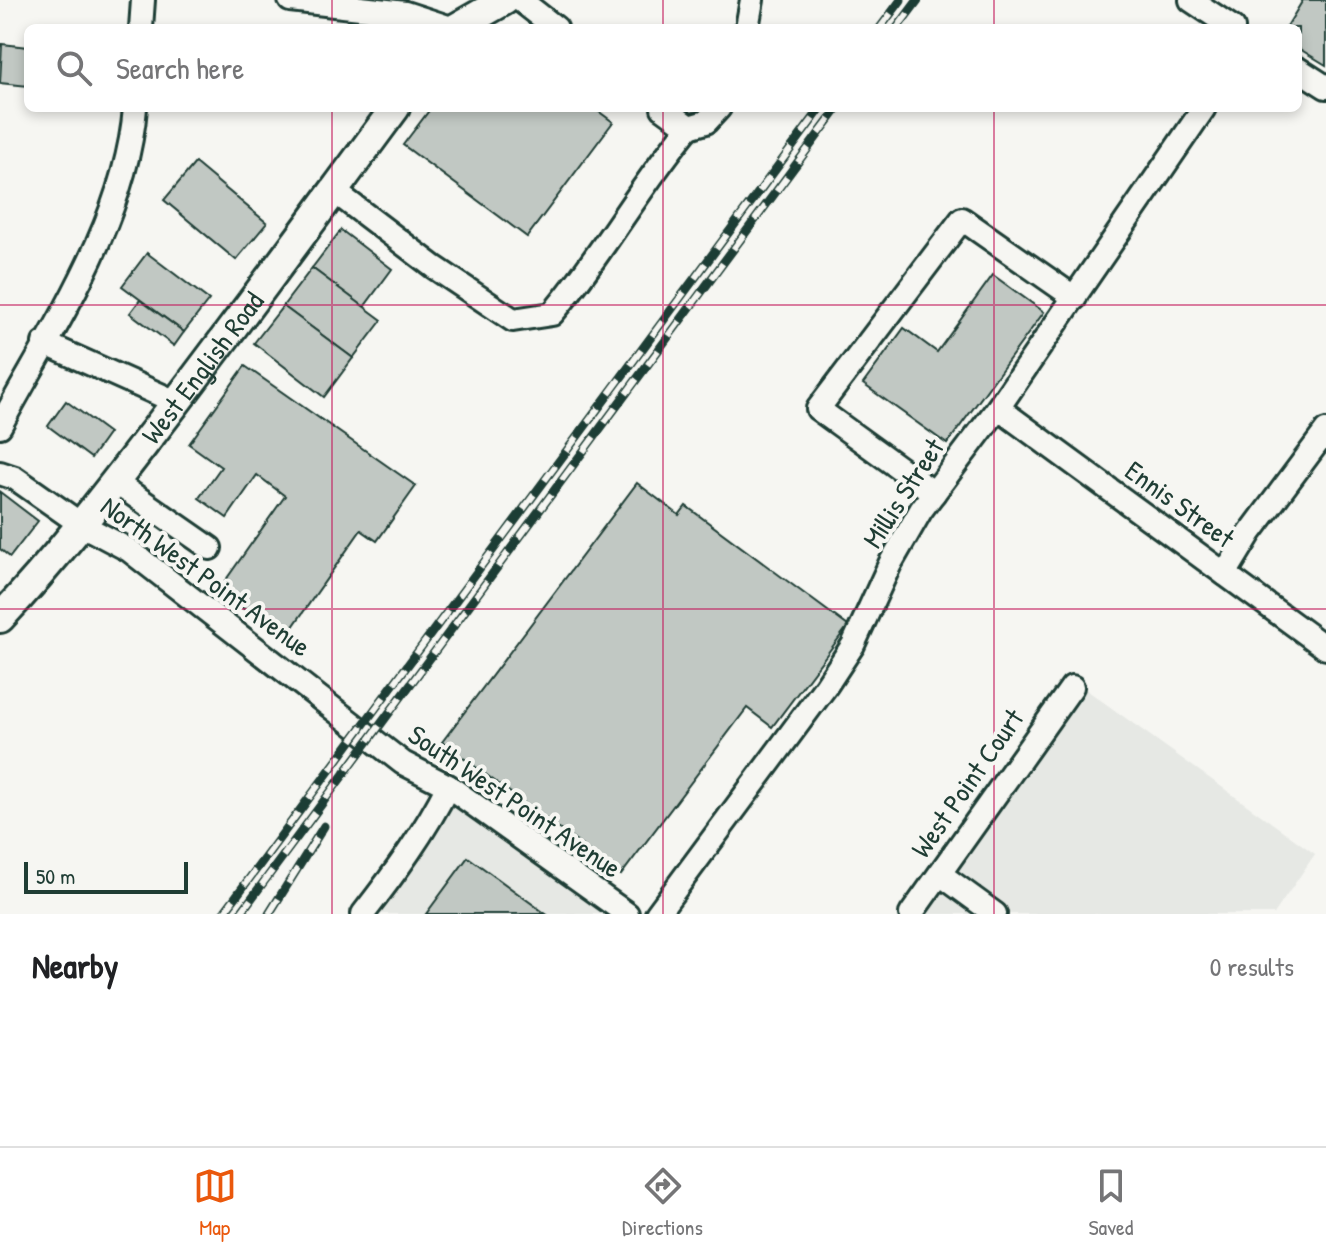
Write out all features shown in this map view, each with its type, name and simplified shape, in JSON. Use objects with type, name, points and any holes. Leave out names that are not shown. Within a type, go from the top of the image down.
[{"type":"main road","points":[[455,24],[460,0]]},
{"type":"main road","points":[[461,24],[505,0]]},
{"type":"main road","name":"West English Road","points":[[0,618],[82,525],[392,112]]},
{"type":"street","points":[[141,24],[143,0]]},
{"type":"street","points":[[290,0],[392,6],[442,24]]},
{"type":"street","points":[[520,0],[551,24]]},
{"type":"street","points":[[748,24],[752,0]]},
{"type":"street","points":[[1191,0],[1227,24]]},
{"type":"street","points":[[1302,72],[1326,87]]},
{"type":"street","points":[[0,426],[100,240],[122,181],[134,112]]},
{"type":"street","points":[[668,112],[689,127]]},
{"type":"street","points":[[334,191],[434,267],[513,320],[552,314],[582,278],[664,156],[689,127],[706,122],[715,112]]},
{"type":"street","name":"Millis Street","points":[[657,914],[826,686],[853,645],[890,564],[921,510],[998,408],[1201,112]]},
{"type":"street","points":[[934,493],[818,409],[856,355],[962,219],[1075,298]]},
{"type":"street","points":[[44,343],[176,402]]},
{"type":"street","name":"Ennis Street","points":[[998,408],[1326,648]]},
{"type":"street","points":[[1225,574],[1250,533],[1326,431]]},
{"type":"street","name":"North West Point Avenue","points":[[0,473],[15,478],[82,525],[129,550],[370,737]]},
{"type":"street","points":[[115,482],[210,548]]},
{"type":"street","name":"West Point Court","points":[[911,914],[1072,687]]},
{"type":"street","name":"South West Point Avenue","points":[[370,737],[403,763],[448,786],[627,914]]},
{"type":"street","points":[[363,914],[401,865],[434,815],[448,786]]},
{"type":"street","points":[[940,874],[995,914]]},
{"type":"shaded area","points":[[1081,686],[1315,854],[1274,914],[916,914]]},
{"type":"shaded area","points":[[450,804],[605,914],[372,914]]},
{"type":"building","points":[[1303,0],[1326,0],[1326,65],[1302,50],[1302,24],[1288,24]]},
{"type":"building","points":[[2,44],[24,47],[24,86],[0,83]]},
{"type":"building","points":[[428,112],[599,112],[613,122],[527,237],[403,145]]},
{"type":"building","points":[[195,163],[267,223],[236,260],[164,200]]},
{"type":"building","points":[[341,230],[392,269],[364,307],[312,268]]},
{"type":"building","points":[[147,253],[209,300],[184,332],[122,286]]},
{"type":"building","points":[[312,268],[382,320],[353,358],[283,306]]},
{"type":"building","points":[[993,275],[1044,312],[947,444],[863,384],[904,328],[937,352]]},
{"type":"building","points":[[140,300],[184,332],[174,346],[130,313]]},
{"type":"building","points":[[283,306],[353,358],[324,397],[254,343]]},
{"type":"building","points":[[245,366],[416,486],[377,541],[361,530],[285,638],[218,591],[285,496],[257,475],[227,518],[199,498],[221,467],[189,444]]},
{"type":"building","points":[[66,401],[109,433],[91,458],[48,426]]},
{"type":"building","points":[[637,483],[679,515],[686,506],[848,626],[772,727],[747,708],[621,875],[442,742]]},
{"type":"building","points":[[0,492],[38,521],[10,557],[0,549]]},
{"type":"building","points":[[468,857],[546,914],[426,914]]},
{"type":"railway","points":[[883,24],[901,0]]},
{"type":"railway","points":[[900,24],[918,0]]},
{"type":"railway","points":[[223,914],[818,112]]},
{"type":"railway","points":[[240,914],[835,112]]},
{"type":"railway","points":[[269,914],[324,826]]}]
